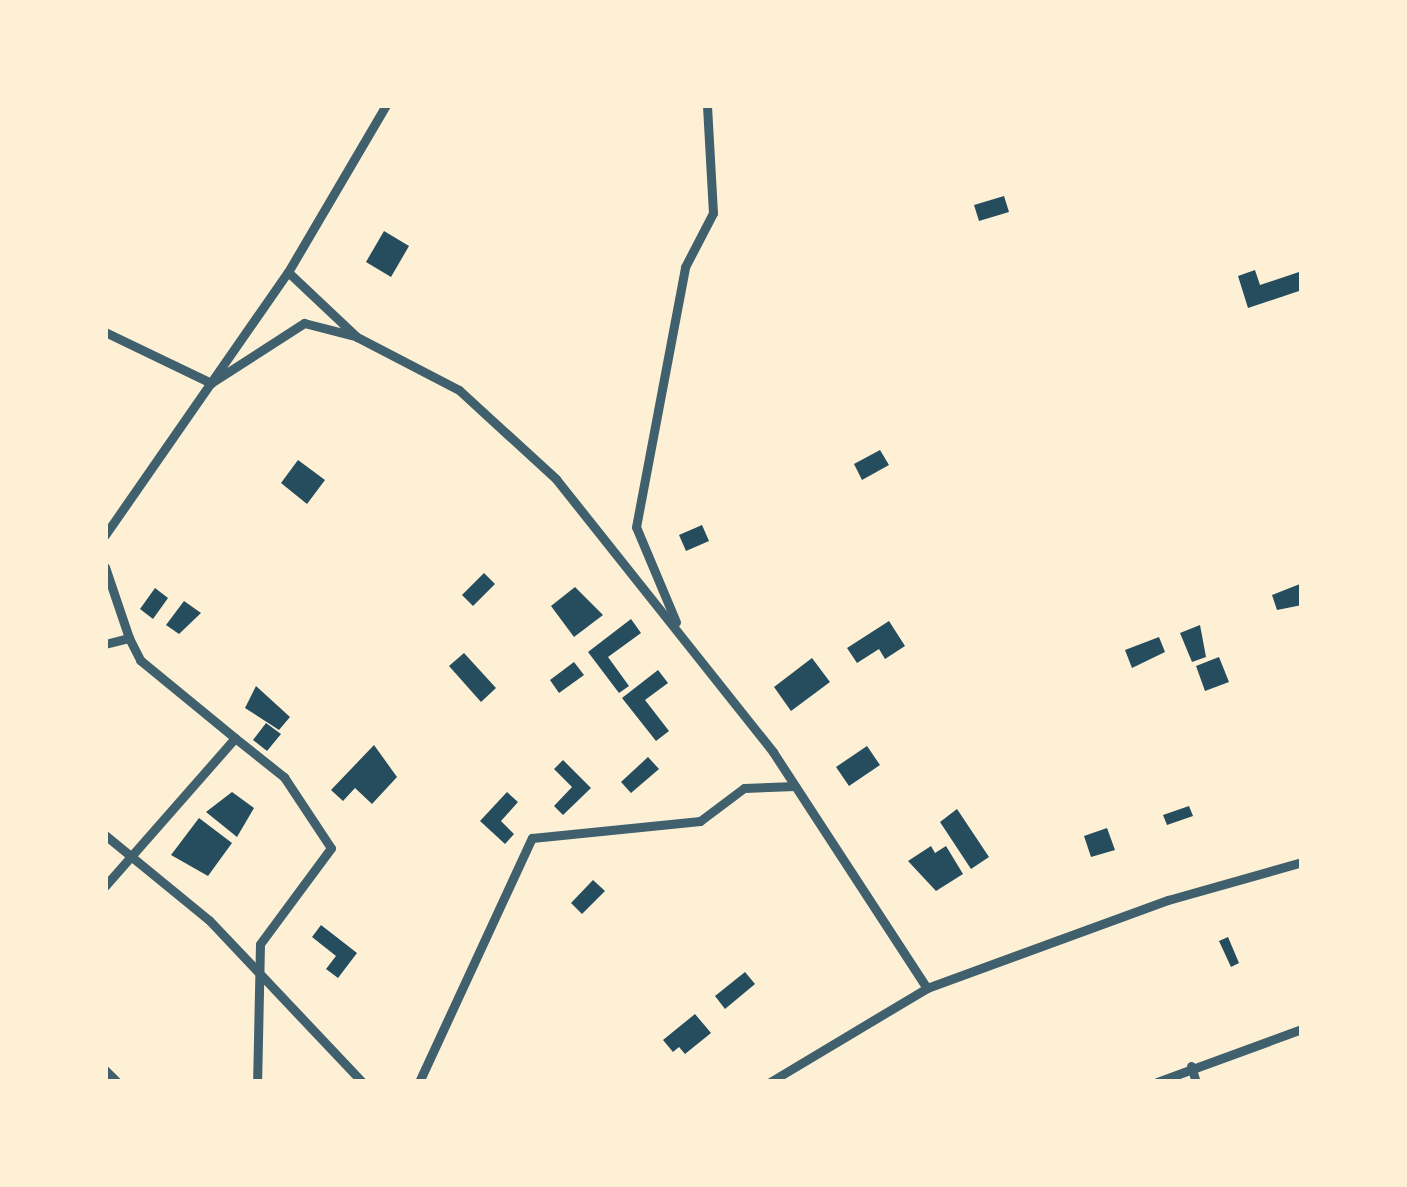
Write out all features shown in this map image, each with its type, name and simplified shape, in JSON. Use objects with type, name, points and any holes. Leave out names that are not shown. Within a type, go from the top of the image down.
[{"type":"street","points":[[105,536],[288,272],[386,105]]},
{"type":"street","points":[[680,633],[636,528],[685,268],[713,213],[708,105]]},
{"type":"street","points":[[288,272],[357,337]]},
{"type":"street","points":[[210,384],[304,323],[357,337],[459,390],[556,480],[680,633],[796,786],[926,988]]},
{"type":"street","points":[[105,332],[210,384]]},
{"type":"street","points":[[105,567],[140,660],[284,777],[331,848],[260,944],[257,1082]]},
{"type":"street","points":[[105,644],[129,638]]},
{"type":"street","points":[[105,886],[235,738]]},
{"type":"street","points":[[419,1082],[532,838],[700,820],[744,788],[796,786]]},
{"type":"street","points":[[105,835],[134,854],[260,970],[362,1082]]},
{"type":"street","points":[[770,1082],[926,988],[1168,900],[1302,862]]},
{"type":"street","points":[[1156,1082],[1191,1066],[1302,1029]]},
{"type":"street","points":[[1191,1066],[1196,1082]]},
{"type":"street","points":[[105,1070],[117,1082]]},
{"type":"building","points":[[1004,196],[1009,212],[979,221],[974,205]]},
{"type":"building","points":[[384,231],[409,246],[391,277],[366,262]]},
{"type":"building","points":[[1255,270],[1260,285],[1299,272],[1302,290],[1248,308],[1238,276]]},
{"type":"building","points":[[880,450],[889,465],[862,480],[854,464]]},
{"type":"building","points":[[298,460],[325,480],[307,504],[281,483]]},
{"type":"building","points":[[702,525],[709,541],[686,551],[679,535]]},
{"type":"building","points":[[484,573],[495,584],[473,606],[462,595]]},
{"type":"building","points":[[1300,584],[1302,605],[1277,610],[1272,595]]},
{"type":"building","points":[[575,587],[603,615],[574,637],[551,606]]},
{"type":"building","points":[[155,588],[168,598],[153,619],[140,609]]},
{"type":"building","points":[[184,601],[201,613],[179,634],[166,625]]},
{"type":"building","points":[[631,619],[641,633],[608,657],[629,686],[619,693],[588,652]]},
{"type":"building","points":[[889,621],[905,646],[885,659],[879,649],[857,663],[847,648]]},
{"type":"building","points":[[1200,625],[1206,657],[1192,662],[1180,633]]},
{"type":"building","points":[[1159,637],[1165,652],[1132,668],[1125,650]]},
{"type":"building","points":[[464,653],[496,688],[481,702],[449,666]]},
{"type":"building","points":[[1219,657],[1229,682],[1205,691],[1196,666]]},
{"type":"building","points":[[812,658],[830,682],[791,711],[774,687]]},
{"type":"building","points":[[574,662],[584,675],[559,693],[550,680]]},
{"type":"building","points":[[658,670],[668,683],[645,700],[669,731],[656,741],[622,698]]},
{"type":"building","points":[[256,686],[290,717],[279,730],[245,708]]},
{"type":"building","points":[[266,723],[281,734],[267,751],[253,740]]},
{"type":"building","points":[[374,745],[397,777],[372,804],[355,788],[343,801],[331,790]]},
{"type":"building","points":[[867,746],[880,765],[849,786],[836,767]]},
{"type":"building","points":[[648,757],[659,769],[631,793],[621,782]]},
{"type":"building","points":[[563,760],[591,788],[563,815],[554,806],[572,787],[554,769]]},
{"type":"building","points":[[232,792],[254,808],[237,837],[206,812]]},
{"type":"building","points":[[507,792],[518,802],[501,821],[514,834],[505,844],[480,821]]},
{"type":"building","points":[[1189,806],[1193,816],[1167,825],[1163,815]]},
{"type":"building","points":[[957,809],[989,857],[971,869],[940,822]]},
{"type":"building","points":[[199,818],[232,843],[208,876],[171,855]]},
{"type":"building","points":[[1107,828],[1115,850],[1091,857],[1084,836]]},
{"type":"building","points":[[931,846],[935,853],[946,846],[963,874],[936,891],[908,861]]},
{"type":"building","points":[[593,880],[605,891],[582,914],[571,903]]},
{"type":"building","points":[[321,925],[357,953],[338,978],[326,969],[336,956],[312,937]]},
{"type":"building","points":[[1228,937],[1239,963],[1231,967],[1219,941]]},
{"type":"building","points":[[745,972],[755,984],[725,1009],[715,996]]},
{"type":"building","points":[[695,1014],[711,1033],[685,1054],[679,1047],[673,1052],[663,1040]]}]
